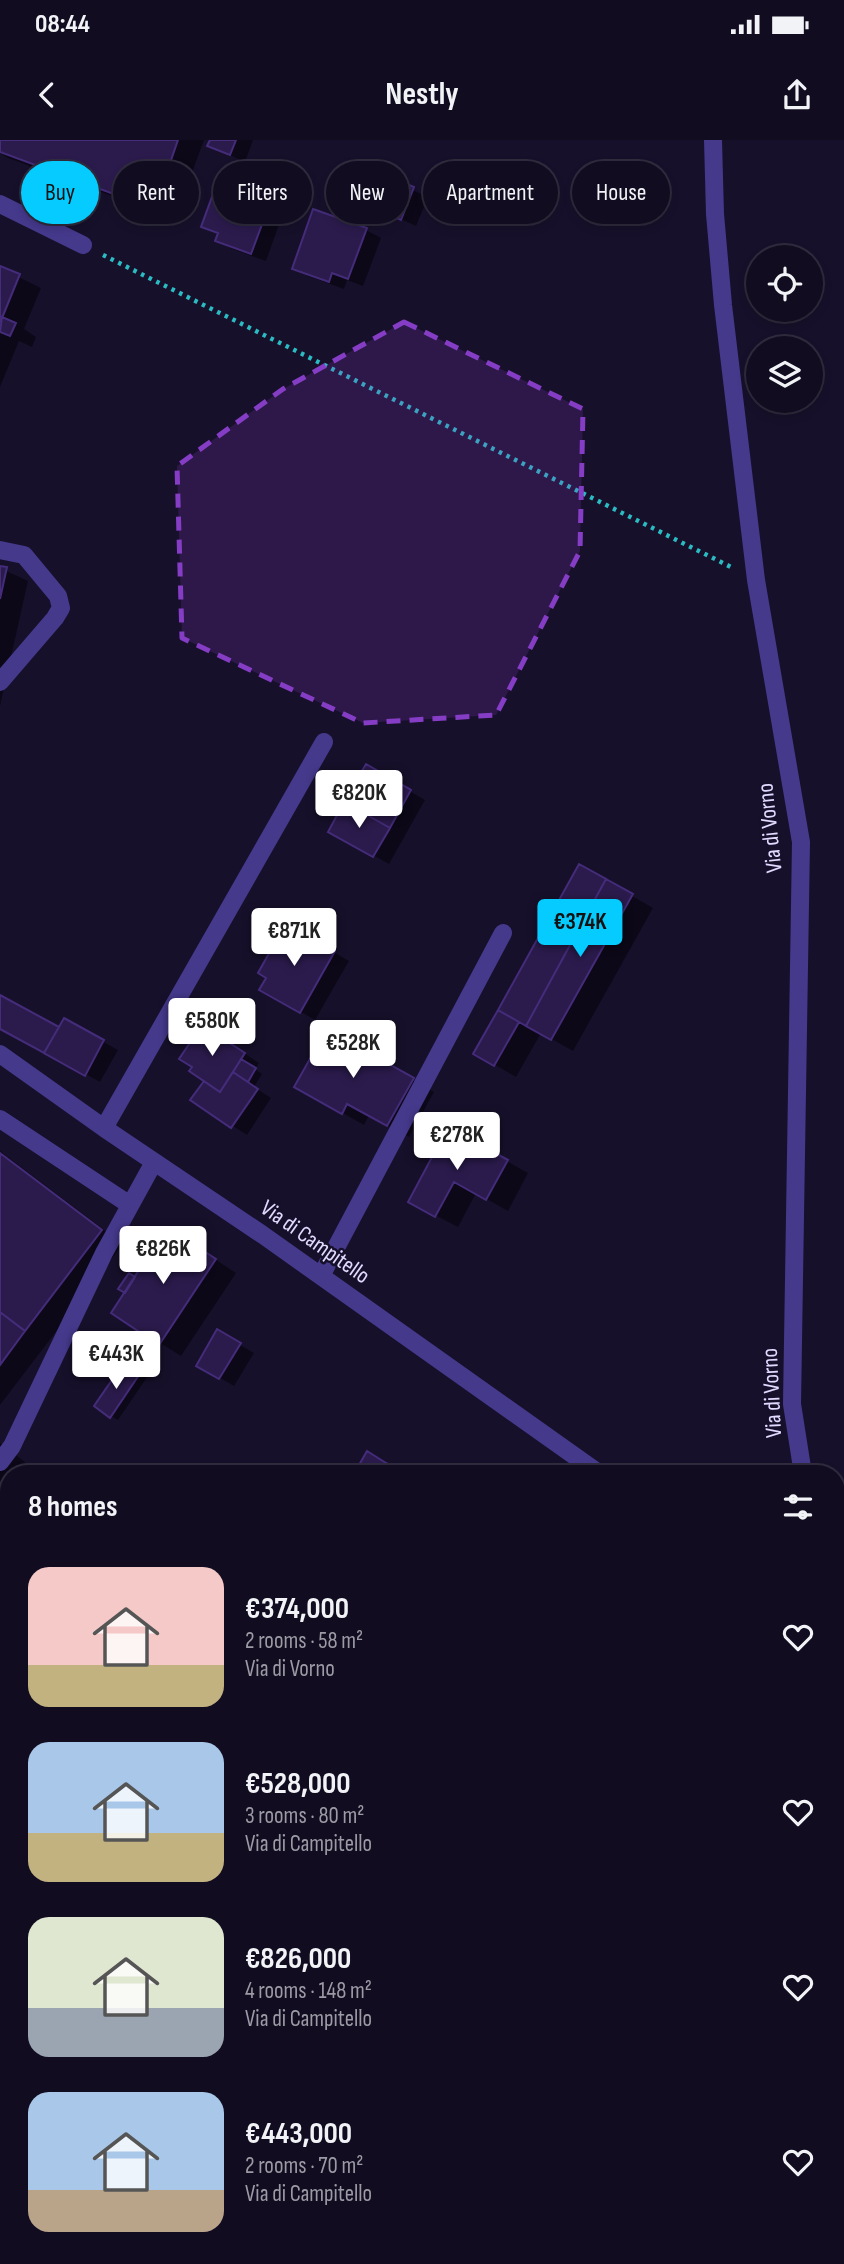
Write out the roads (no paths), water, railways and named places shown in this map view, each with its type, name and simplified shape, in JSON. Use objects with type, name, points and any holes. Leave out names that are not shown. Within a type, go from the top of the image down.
[{"type":"street","name":"Via di Vorno","points":[[713,140],[715,214],[723,305],[756,580],[801,842],[792,1404],[802,1465]]},
{"type":"street","points":[[0,204],[83,246]]},
{"type":"street","points":[[0,550],[24,555],[58,596],[61,608],[0,682]]},
{"type":"street","points":[[104,1128],[324,742]]},
{"type":"street","points":[[321,1276],[503,933]]},
{"type":"street","name":"Via di Campitello","points":[[0,1054],[321,1276],[587,1465]]},
{"type":"street","points":[[0,1119],[130,1205]]},
{"type":"street","points":[[0,1462],[12,1446],[104,1253],[154,1162]]}]
